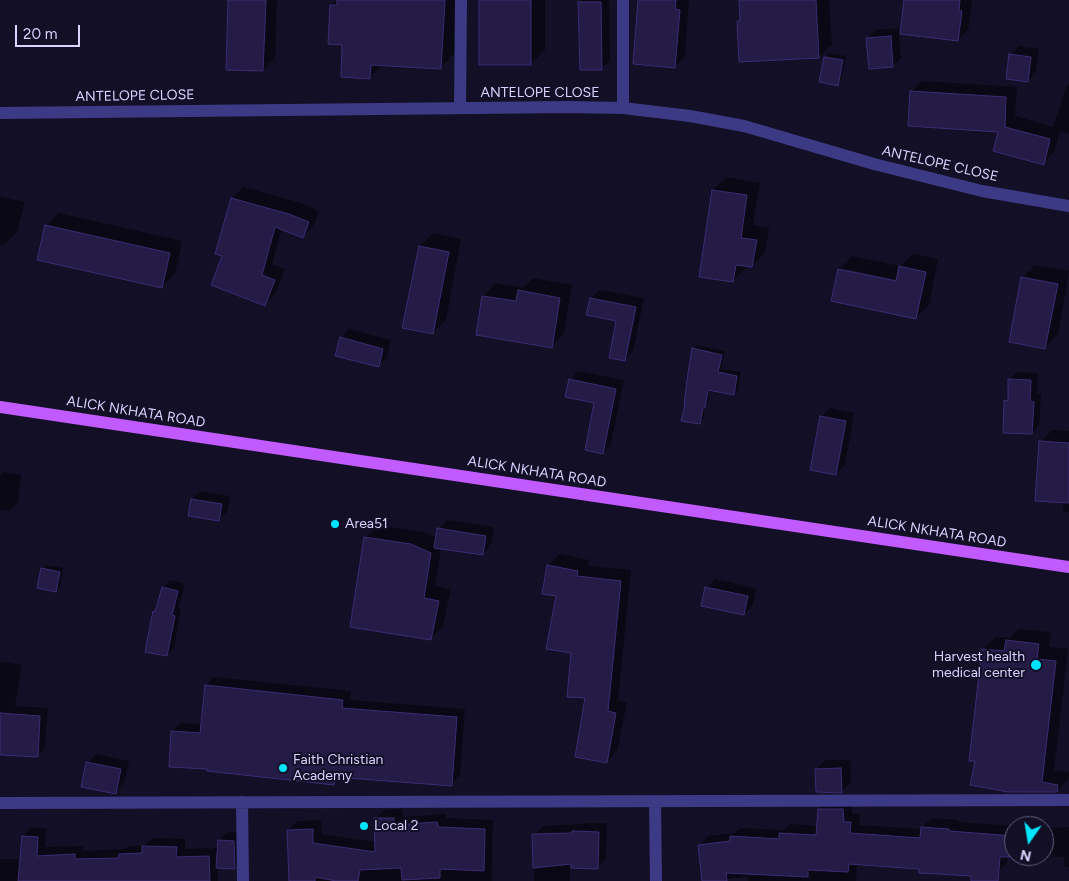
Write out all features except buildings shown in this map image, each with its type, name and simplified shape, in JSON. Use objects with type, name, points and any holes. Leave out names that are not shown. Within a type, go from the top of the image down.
[{"type":"main road","name":"ALICK NKHATA ROAD","points":[[0,407],[1069,567]]},
{"type":"street","points":[[460,108],[461,0]]},
{"type":"street","points":[[623,0],[623,108]]},
{"type":"street","name":"ANTELOPE CLOSE","points":[[0,113],[568,106],[623,108],[690,116],[744,126],[874,164],[982,191],[1069,206]]},
{"type":"street","points":[[655,800],[656,881]]},
{"type":"street","points":[[0,803],[1069,800]]},
{"type":"street","points":[[242,802],[243,881]]},
{"type":"place","name":"Area51","points":[[335,524]]},
{"type":"place","name":"Harvest health medical center","points":[[1036,665]]},
{"type":"place","name":"Faith Christian Academy","points":[[283,768]]},
{"type":"place","name":"Local 2","points":[[364,826]]}]
